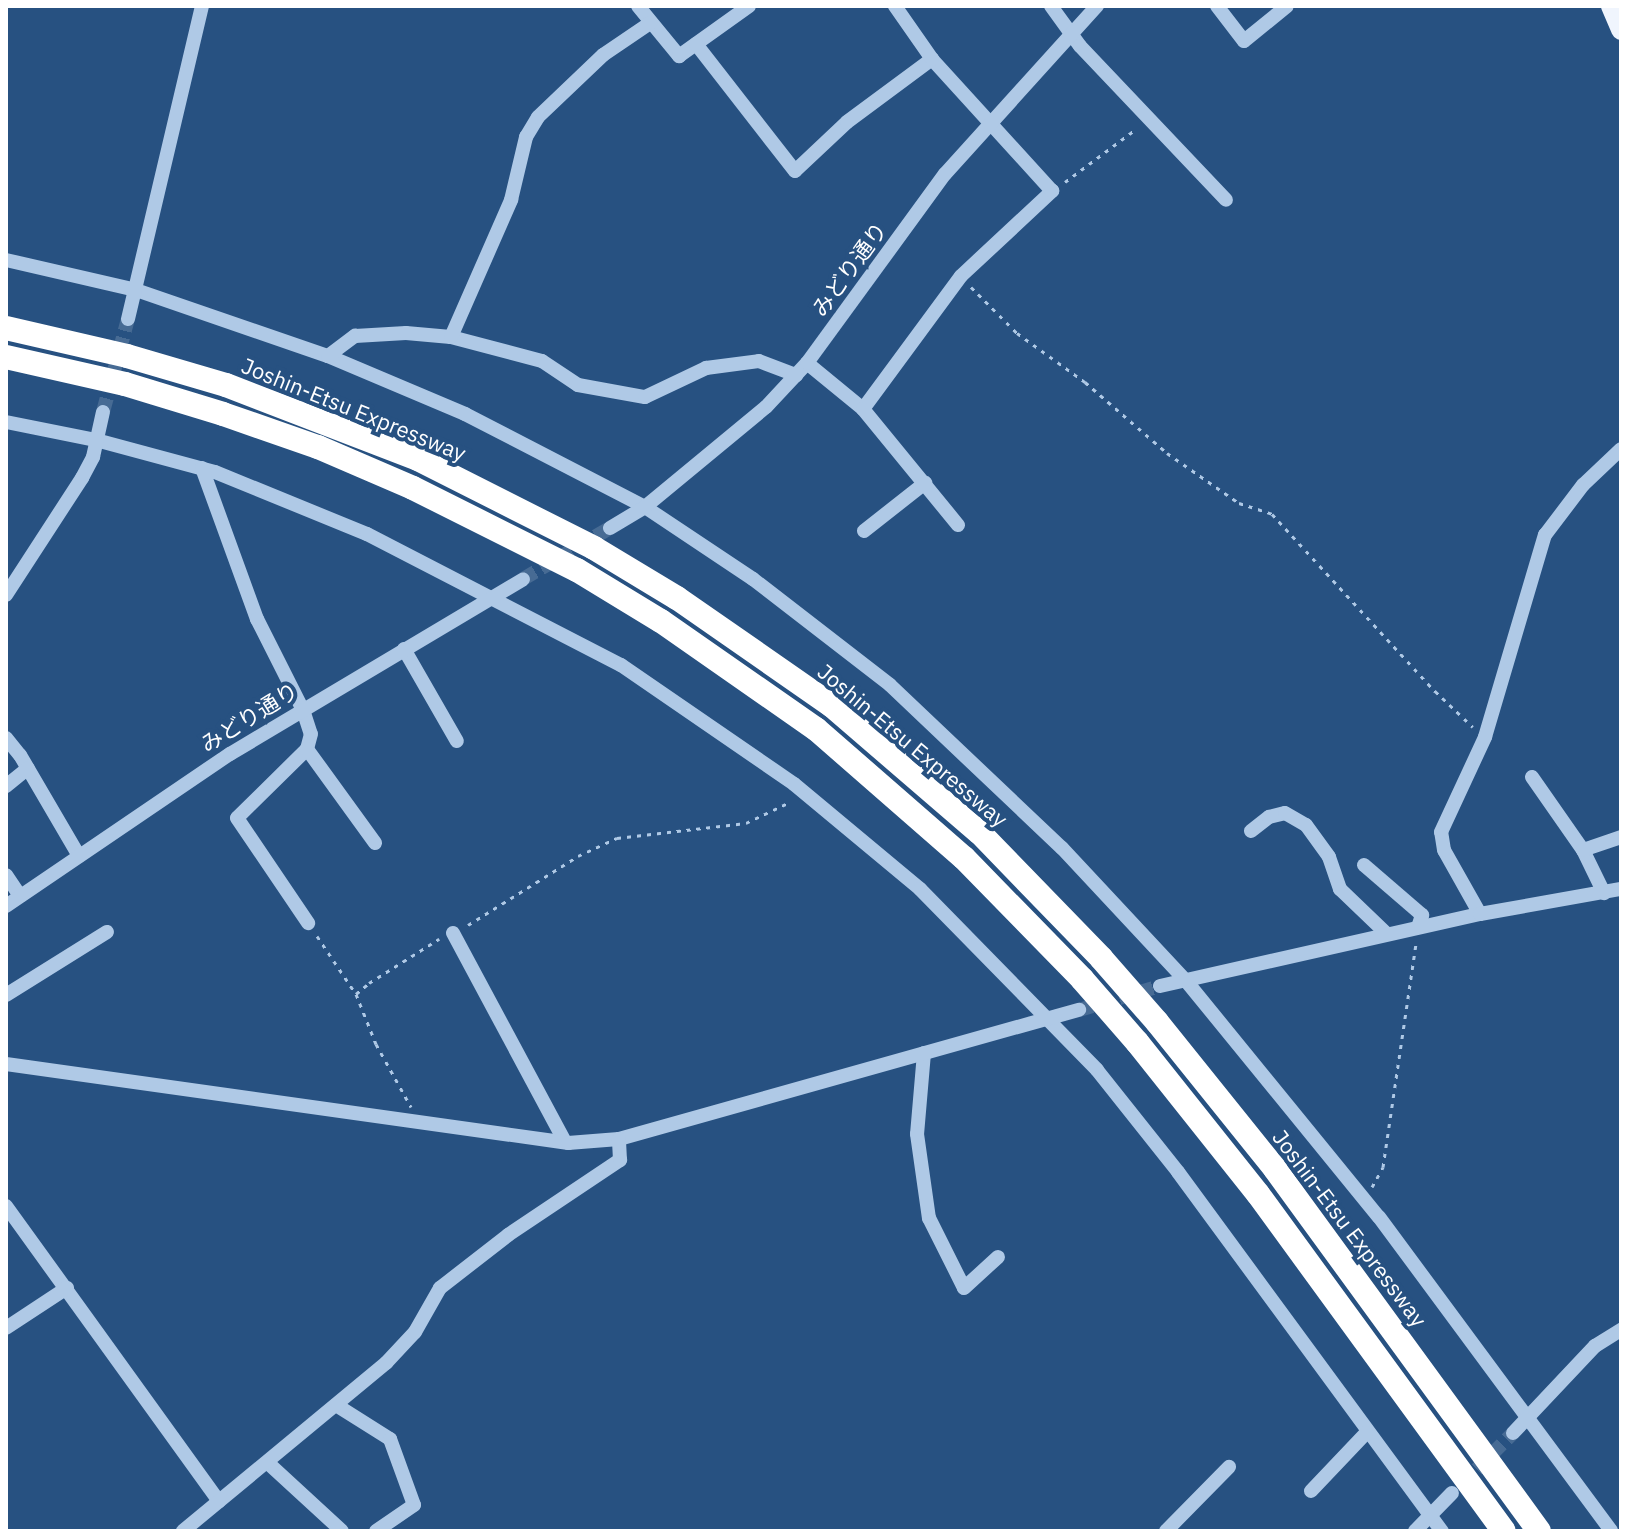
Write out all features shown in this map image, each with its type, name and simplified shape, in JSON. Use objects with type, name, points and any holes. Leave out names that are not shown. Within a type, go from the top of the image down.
[{"type":"highway","name":"Joshin-Etsu Expressway","points":[[6,328],[127,356],[226,385],[328,421],[418,459],[505,500],[618,562],[757,651],[831,705],[980,833],[1101,958],[1157,1022],[1283,1181],[1539,1531]]},
{"type":"highway","points":[[6,357],[125,384],[223,414],[318,447],[413,488],[497,527],[601,585],[727,665],[816,729],[964,858],[1064,959],[1137,1042],[1258,1194],[1504,1531]]},
{"type":"main road","points":[[1611,6],[1621,30]]},
{"type":"street","points":[[128,319],[202,6]]},
{"type":"street","points":[[638,6],[679,56],[749,6]]},
{"type":"street","points":[[863,409],[961,276],[1052,191],[932,59],[895,6]]},
{"type":"street","points":[[1051,6],[1148,120],[1226,200]]},
{"type":"street","name":"みどり通り","points":[[610,528],[645,507],[766,407],[796,375],[945,174],[1097,6]]},
{"type":"street","points":[[1217,6],[1244,41],[1287,6]]},
{"type":"street","points":[[451,337],[511,200],[526,137],[538,117],[603,55],[650,23]]},
{"type":"street","points":[[696,44],[795,171],[847,122],[932,59]]},
{"type":"street","points":[[6,260],[136,290],[328,356],[465,414],[645,507],[753,579],[890,685],[1062,848],[1187,982],[1365,1201],[1611,1531]]},
{"type":"street","points":[[328,356],[355,336],[406,333],[451,337],[542,361],[578,385],[645,397],[706,368],[759,361],[796,375]]},
{"type":"street","points":[[807,363],[863,409],[958,525]]},
{"type":"street","points":[[6,595],[82,478],[103,412]]},
{"type":"street","points":[[6,422],[96,440],[202,468],[274,494],[367,534],[621,665],[804,793],[920,889],[1097,1070],[1178,1172],[1366,1433],[1442,1531]]},
{"type":"street","points":[[1480,914],[1444,850],[1441,832],[1485,737],[1545,535],[1583,485],[1621,449]]},
{"type":"street","points":[[202,468],[257,619],[303,710],[311,734],[307,749],[237,818],[308,923]]},
{"type":"street","points":[[864,531],[925,483]]},
{"type":"street","name":"みどり通り","points":[[6,906],[230,754],[523,579]]},
{"type":"street","points":[[404,649],[457,741]]},
{"type":"street","points":[[6,738],[28,768],[79,856]]},
{"type":"street","points":[[307,749],[375,843]]},
{"type":"street","points":[[6,786],[28,768]]},
{"type":"street","points":[[1532,777],[1583,850],[1604,893]]},
{"type":"street","points":[[1251,831],[1269,817],[1285,813],[1306,825],[1329,857],[1340,889],[1387,934]]},
{"type":"street","points":[[1583,850],[1621,837]]},
{"type":"street","points":[[1364,865],[1422,915],[1418,927]]},
{"type":"street","points":[[6,875],[20,896]]},
{"type":"street","points":[[1160,986],[1418,927],[1621,889]]},
{"type":"street","points":[[6,995],[107,932]]},
{"type":"street","points":[[453,933],[565,1142]]},
{"type":"street","points":[[6,1064],[565,1142],[619,1139],[1079,1010]]},
{"type":"street","points":[[924,1053],[917,1134],[929,1218],[964,1288],[998,1257]]},
{"type":"street","points":[[183,1531],[386,1363],[415,1332],[440,1288],[508,1235],[620,1160],[619,1139]]},
{"type":"street","points":[[6,1206],[219,1501]]},
{"type":"street","points":[[6,1328],[67,1288]]},
{"type":"street","points":[[1513,1433],[1595,1346],[1621,1330]]},
{"type":"street","points":[[336,1405],[390,1439],[414,1505],[376,1531]]},
{"type":"street","points":[[1311,1491],[1366,1433]]},
{"type":"street","points":[[268,1463],[342,1531]]},
{"type":"street","points":[[1166,1531],[1229,1467]]},
{"type":"street","points":[[1415,1531],[1452,1493]]},
{"type":"path","points":[[1052,191],[1148,120]]},
{"type":"path","points":[[961,276],[1017,333],[1085,382],[1167,453],[1239,503],[1272,514],[1435,691],[1485,737]]},
{"type":"path","points":[[356,994],[421,948],[453,933],[578,856],[617,838],[746,823],[780,809],[804,793]]},
{"type":"path","points":[[308,923],[356,994],[376,1044],[410,1103],[414,1123]]},
{"type":"path","points":[[1365,1201],[1383,1167],[1418,927]]},
{"type":"tunnel","points":[[103,412],[128,319]]},
{"type":"tunnel","points":[[523,579],[610,528]]},
{"type":"tunnel","points":[[1079,1010],[1160,986]]},
{"type":"tunnel","points":[[1462,1484],[1513,1433]]}]
